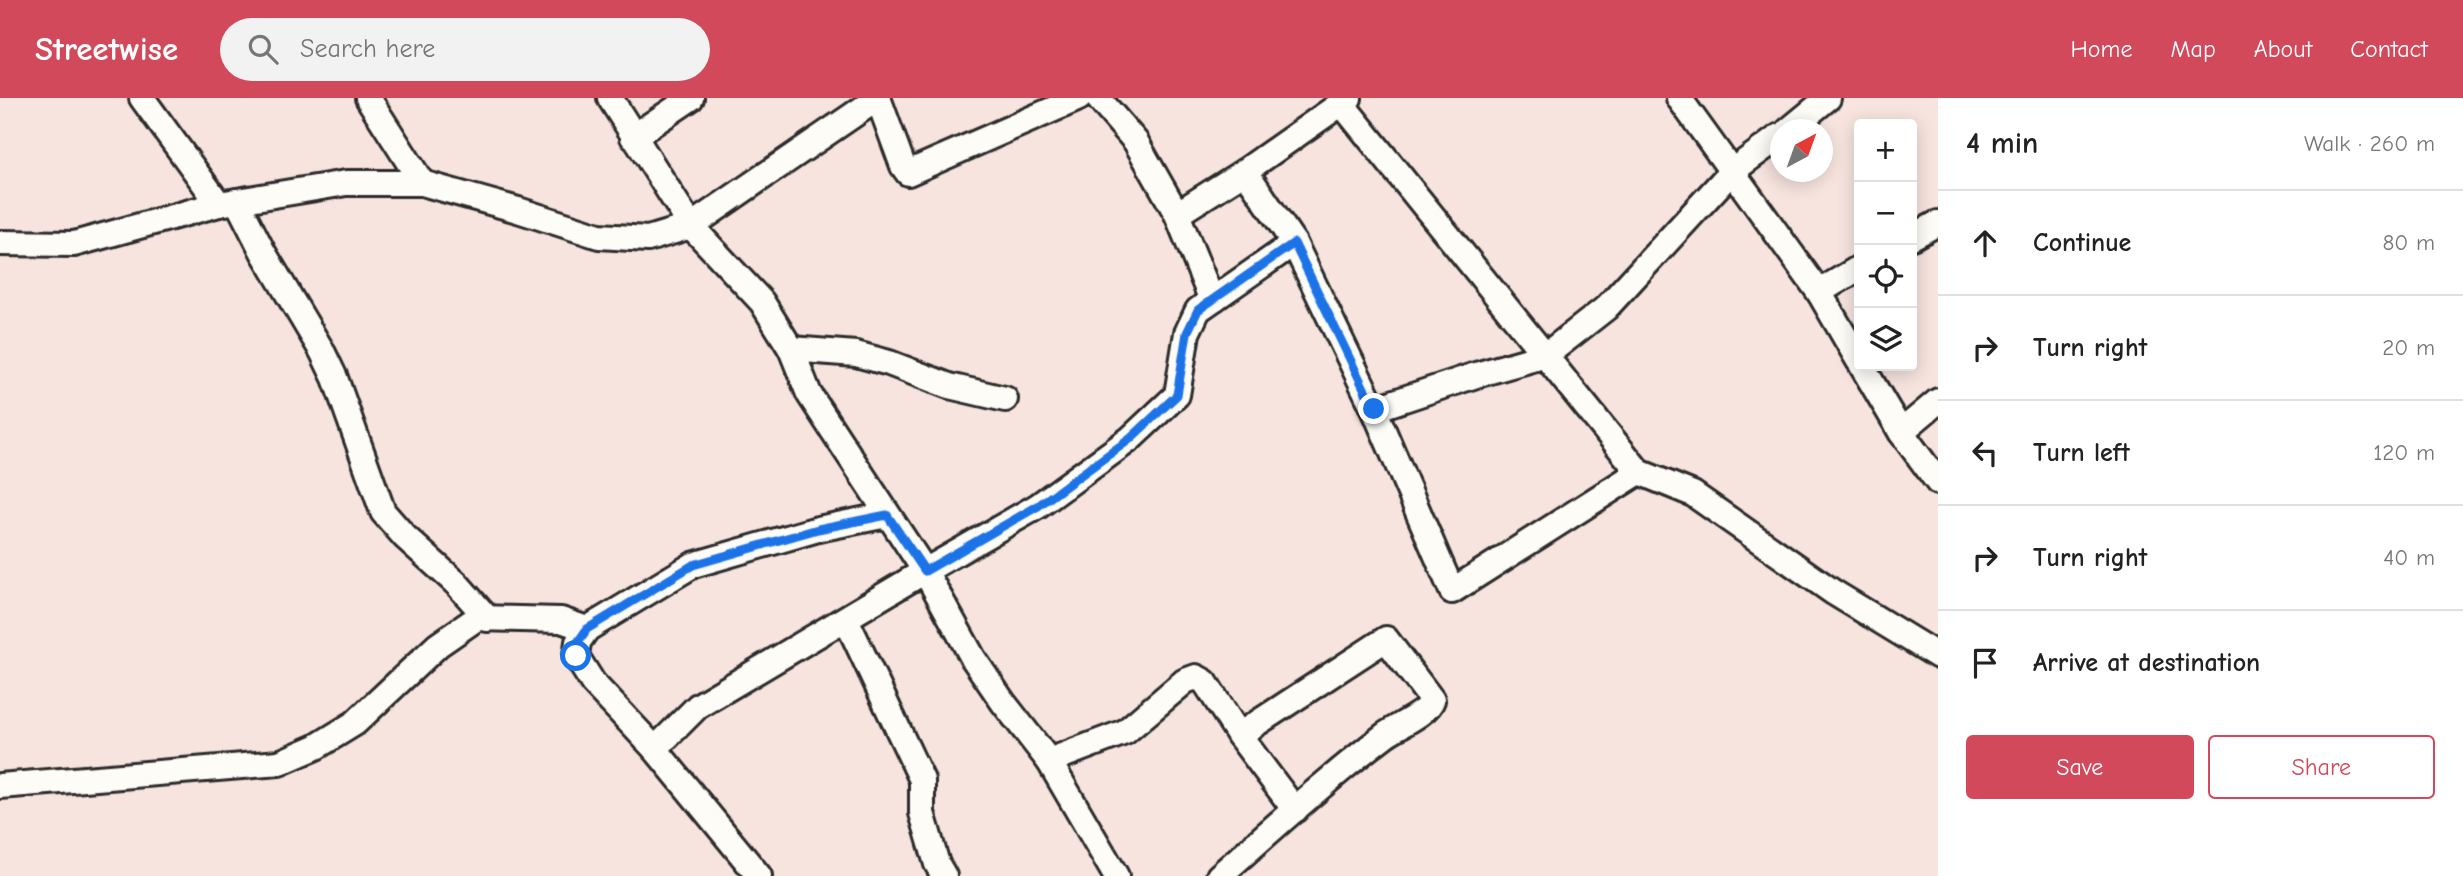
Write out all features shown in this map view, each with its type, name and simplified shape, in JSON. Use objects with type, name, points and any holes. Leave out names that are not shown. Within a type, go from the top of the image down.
[{"type":"street","points":[[142,98],[228,202],[263,252],[322,351],[335,378],[383,512],[405,537],[457,584],[488,619]]},
{"type":"street","points":[[368,98],[422,183]]},
{"type":"street","points":[[610,98],[691,226],[762,302],[791,349],[809,394],[925,571],[973,659],[1049,761],[1116,876]]},
{"type":"street","points":[[633,137],[691,98]]},
{"type":"street","points":[[0,243],[74,244],[228,202],[346,183],[422,183],[518,209],[598,236],[648,239],[691,226],[878,98],[908,173],[1079,98]]},
{"type":"street","points":[[1098,98],[1136,142],[1177,214],[1209,293],[1215,298]]},
{"type":"street","points":[[1679,98],[1819,292],[1854,352]]},
{"type":"street","points":[[1802,119],[1828,98]]},
{"type":"street","points":[[1177,214],[1346,101],[1639,472],[1693,495],[1833,592],[1938,656]]},
{"type":"street","points":[[1374,409],[1546,355],[1606,308],[1731,172],[1770,143]]},
{"type":"street","points":[[1245,171],[1294,243],[1374,409],[1452,591],[1639,472]]},
{"type":"street","points":[[1917,234],[1938,223]]},
{"type":"street","points":[[655,749],[698,706],[1038,506],[1130,439],[1177,395],[1187,333],[1198,310],[1294,243]]},
{"type":"street","points":[[1819,292],[1854,271]]},
{"type":"street","points":[[791,349],[856,354],[889,362],[949,387],[1005,399]]},
{"type":"street","points":[[1865,371],[1901,432],[1938,482]]},
{"type":"street","points":[[1901,432],[1938,401]]},
{"type":"street","points":[[759,876],[655,749],[583,670],[576,656],[578,642],[587,629],[693,565],[818,529],[887,515]]},
{"type":"street","points":[[0,786],[279,763],[316,747],[355,723],[438,645],[477,618],[561,620],[587,629]]},
{"type":"street","points":[[846,619],[922,780],[922,813],[937,864],[944,876]]},
{"type":"street","points":[[1219,876],[1358,755],[1427,708],[1432,700],[1386,639],[1239,735]]},
{"type":"street","points":[[1049,761],[1125,732],[1185,681],[1196,677],[1205,682],[1239,735],[1295,810]]},
{"type":"route","points":[[576,656],[578,642],[587,629],[693,565],[818,529],[887,515],[925,571],[1038,506],[1130,439],[1177,395],[1187,333],[1198,310],[1294,243],[1374,409]]}]
